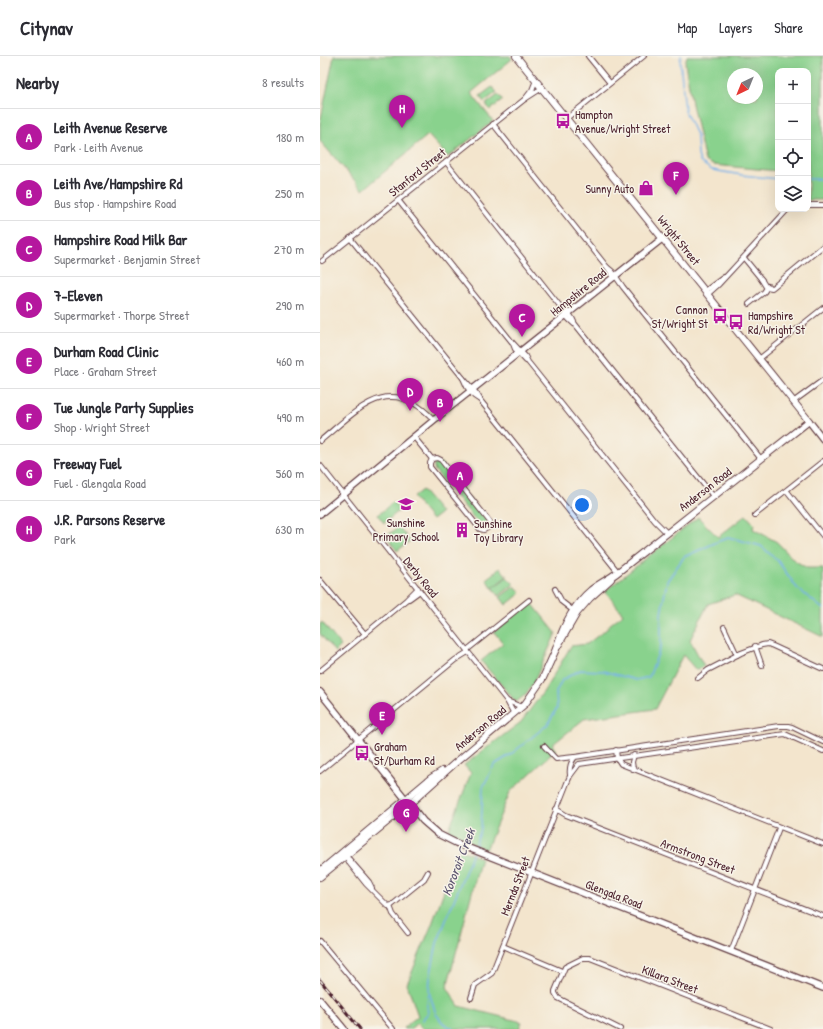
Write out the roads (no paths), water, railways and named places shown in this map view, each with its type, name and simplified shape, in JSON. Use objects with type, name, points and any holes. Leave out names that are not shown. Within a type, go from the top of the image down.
[{"type":"main road","name":"Wright Street","points":[[518,56],[809,421]]},
{"type":"main road","name":"Anderson Road","points":[[320,877],[407,801],[455,763],[529,700],[537,688],[575,611],[585,596],[616,574],[809,421]]},
{"type":"main road","name":"Anderson Road","points":[[320,871],[344,855]]},
{"type":"street","points":[[588,56],[610,83]]},
{"type":"street","points":[[567,118],[644,56]]},
{"type":"street","name":"Stanford Street","points":[[525,99],[532,90],[536,80]]},
{"type":"street","name":"Stanford Street","points":[[322,261],[493,124],[525,99],[542,88]]},
{"type":"street","points":[[493,124],[761,459]]},
{"type":"street","points":[[446,162],[560,306],[570,321],[575,324],[713,496]]},
{"type":"street","points":[[398,200],[665,534]]},
{"type":"street","points":[[811,205],[823,205]]},
{"type":"street","points":[[706,292],[717,280],[726,276],[743,259],[785,212]]},
{"type":"street","points":[[350,238],[480,400],[616,574]]},
{"type":"street","name":"Hampshire Road","points":[[320,514],[434,420],[663,238]]},
{"type":"street","points":[[749,304],[768,286],[776,284],[823,246]]},
{"type":"street","points":[[743,259],[768,286]]},
{"type":"street","points":[[759,359],[823,308]]},
{"type":"street","points":[[794,402],[823,380]]},
{"type":"street","points":[[320,440],[364,404],[384,397],[398,397],[410,401],[424,410],[434,420]]},
{"type":"street","name":"Wright Street","points":[[809,421],[823,439]]},
{"type":"street","points":[[414,437],[432,459]]},
{"type":"street","points":[[438,458],[441,460],[490,522],[491,526],[484,530],[480,529],[430,467],[432,459],[438,458]]},
{"type":"street","points":[[755,515],[823,461]]},
{"type":"street","name":"Derby Road","points":[[320,465],[507,700],[514,714]]},
{"type":"street","points":[[787,491],[823,536]]},
{"type":"street","points":[[320,580],[364,635]]},
{"type":"street","points":[[554,589],[562,602],[575,611]]},
{"type":"street","points":[[321,671],[419,590]]},
{"type":"street","points":[[320,771],[528,600]]},
{"type":"street","points":[[724,628],[739,654]]},
{"type":"street","points":[[698,678],[708,670],[761,642],[770,642],[823,669]]},
{"type":"street","points":[[755,646],[762,666]]},
{"type":"street","name":"Glengala Road","points":[[320,692],[407,801],[430,828],[438,834],[456,843],[823,988]]},
{"type":"street","name":"Derby Road","points":[[507,700],[522,707]]},
{"type":"street","points":[[544,746],[556,759],[788,726],[823,742]]},
{"type":"street","points":[[570,776],[579,764],[785,734],[823,751]]},
{"type":"street","points":[[681,741],[681,749]]},
{"type":"street","points":[[616,750],[617,758],[622,764],[774,824],[779,829]]},
{"type":"street","points":[[590,754],[591,762]]},
{"type":"street","points":[[633,769],[632,762],[634,756]]},
{"type":"street","name":"Mernda Street","points":[[471,998],[475,985],[492,973],[570,776],[569,769],[575,757]]},
{"type":"street","name":"Armstrong Street","points":[[556,811],[823,916]]},
{"type":"street","points":[[779,829],[785,828],[823,844]]},
{"type":"street","points":[[731,951],[779,829]]},
{"type":"street","points":[[344,855],[366,884],[385,904],[390,906],[408,933]]},
{"type":"street","points":[[390,906],[424,879],[428,872]]},
{"type":"street","points":[[320,941],[393,1029]]},
{"type":"street","points":[[502,946],[562,970],[555,991],[556,996],[620,1029]]},
{"type":"street","name":"Killara Street","points":[[562,970],[568,965],[583,958],[590,958],[771,1029]]},
{"type":"street","points":[[320,1000],[344,1029]]},
{"type":"waterway","name":"Kororoit Creek","points":[[681,56],[680,61],[685,111],[697,137],[700,162],[712,170],[775,179]]},
{"type":"waterway","name":"Kororoit Creek","points":[[811,179],[823,179]]},
{"type":"waterway","name":"Kororoit Creek","points":[[474,849],[481,829],[483,787],[494,765],[510,755],[547,725],[557,708],[556,692],[562,680],[580,670],[603,671],[636,680],[649,677],[661,646],[661,614],[667,581],[684,557],[728,537],[761,546],[778,561],[797,588],[823,609]]},
{"type":"waterway","name":"Kororoit Creek","points":[[453,1029],[443,1023],[436,1014],[429,992],[430,978],[437,943],[473,852]]},
{"type":"waterway","points":[[422,1020],[428,1013],[428,995]]},
{"type":"railway","points":[[320,980],[360,1029]]},
{"type":"place","name":"Hampton Avenue/Wright Street","points":[[563,121]]},
{"type":"place","name":"J.R. Parsons Reserve","points":[[402,128]]},
{"type":"place","name":"Sunny Auto","points":[[646,188]]},
{"type":"place","name":"Tue Jungle Party Supplies","points":[[676,195]]},
{"type":"place","name":"Cannon St/Wright St","points":[[720,316]]},
{"type":"place","name":"Hampshire Rd/Wright St","points":[[736,322]]},
{"type":"place","name":"Hampshire Road Milk Bar","points":[[522,337]]},
{"type":"place","name":"7-Eleven","points":[[410,411]]},
{"type":"place","name":"Leith Ave/Hampshire Rd","points":[[440,422]]},
{"type":"place","name":"Leith Avenue Reserve","points":[[460,495]]},
{"type":"place","name":"Sunshine Primary School","points":[[406,504]]},
{"type":"place","name":"Sunshine Toy Library","points":[[462,530]]},
{"type":"place","name":"Durham Road Clinic","points":[[382,735]]},
{"type":"place","name":"Graham St/Durham Rd","points":[[362,753]]},
{"type":"place","name":"Freeway Fuel","points":[[406,832]]}]
